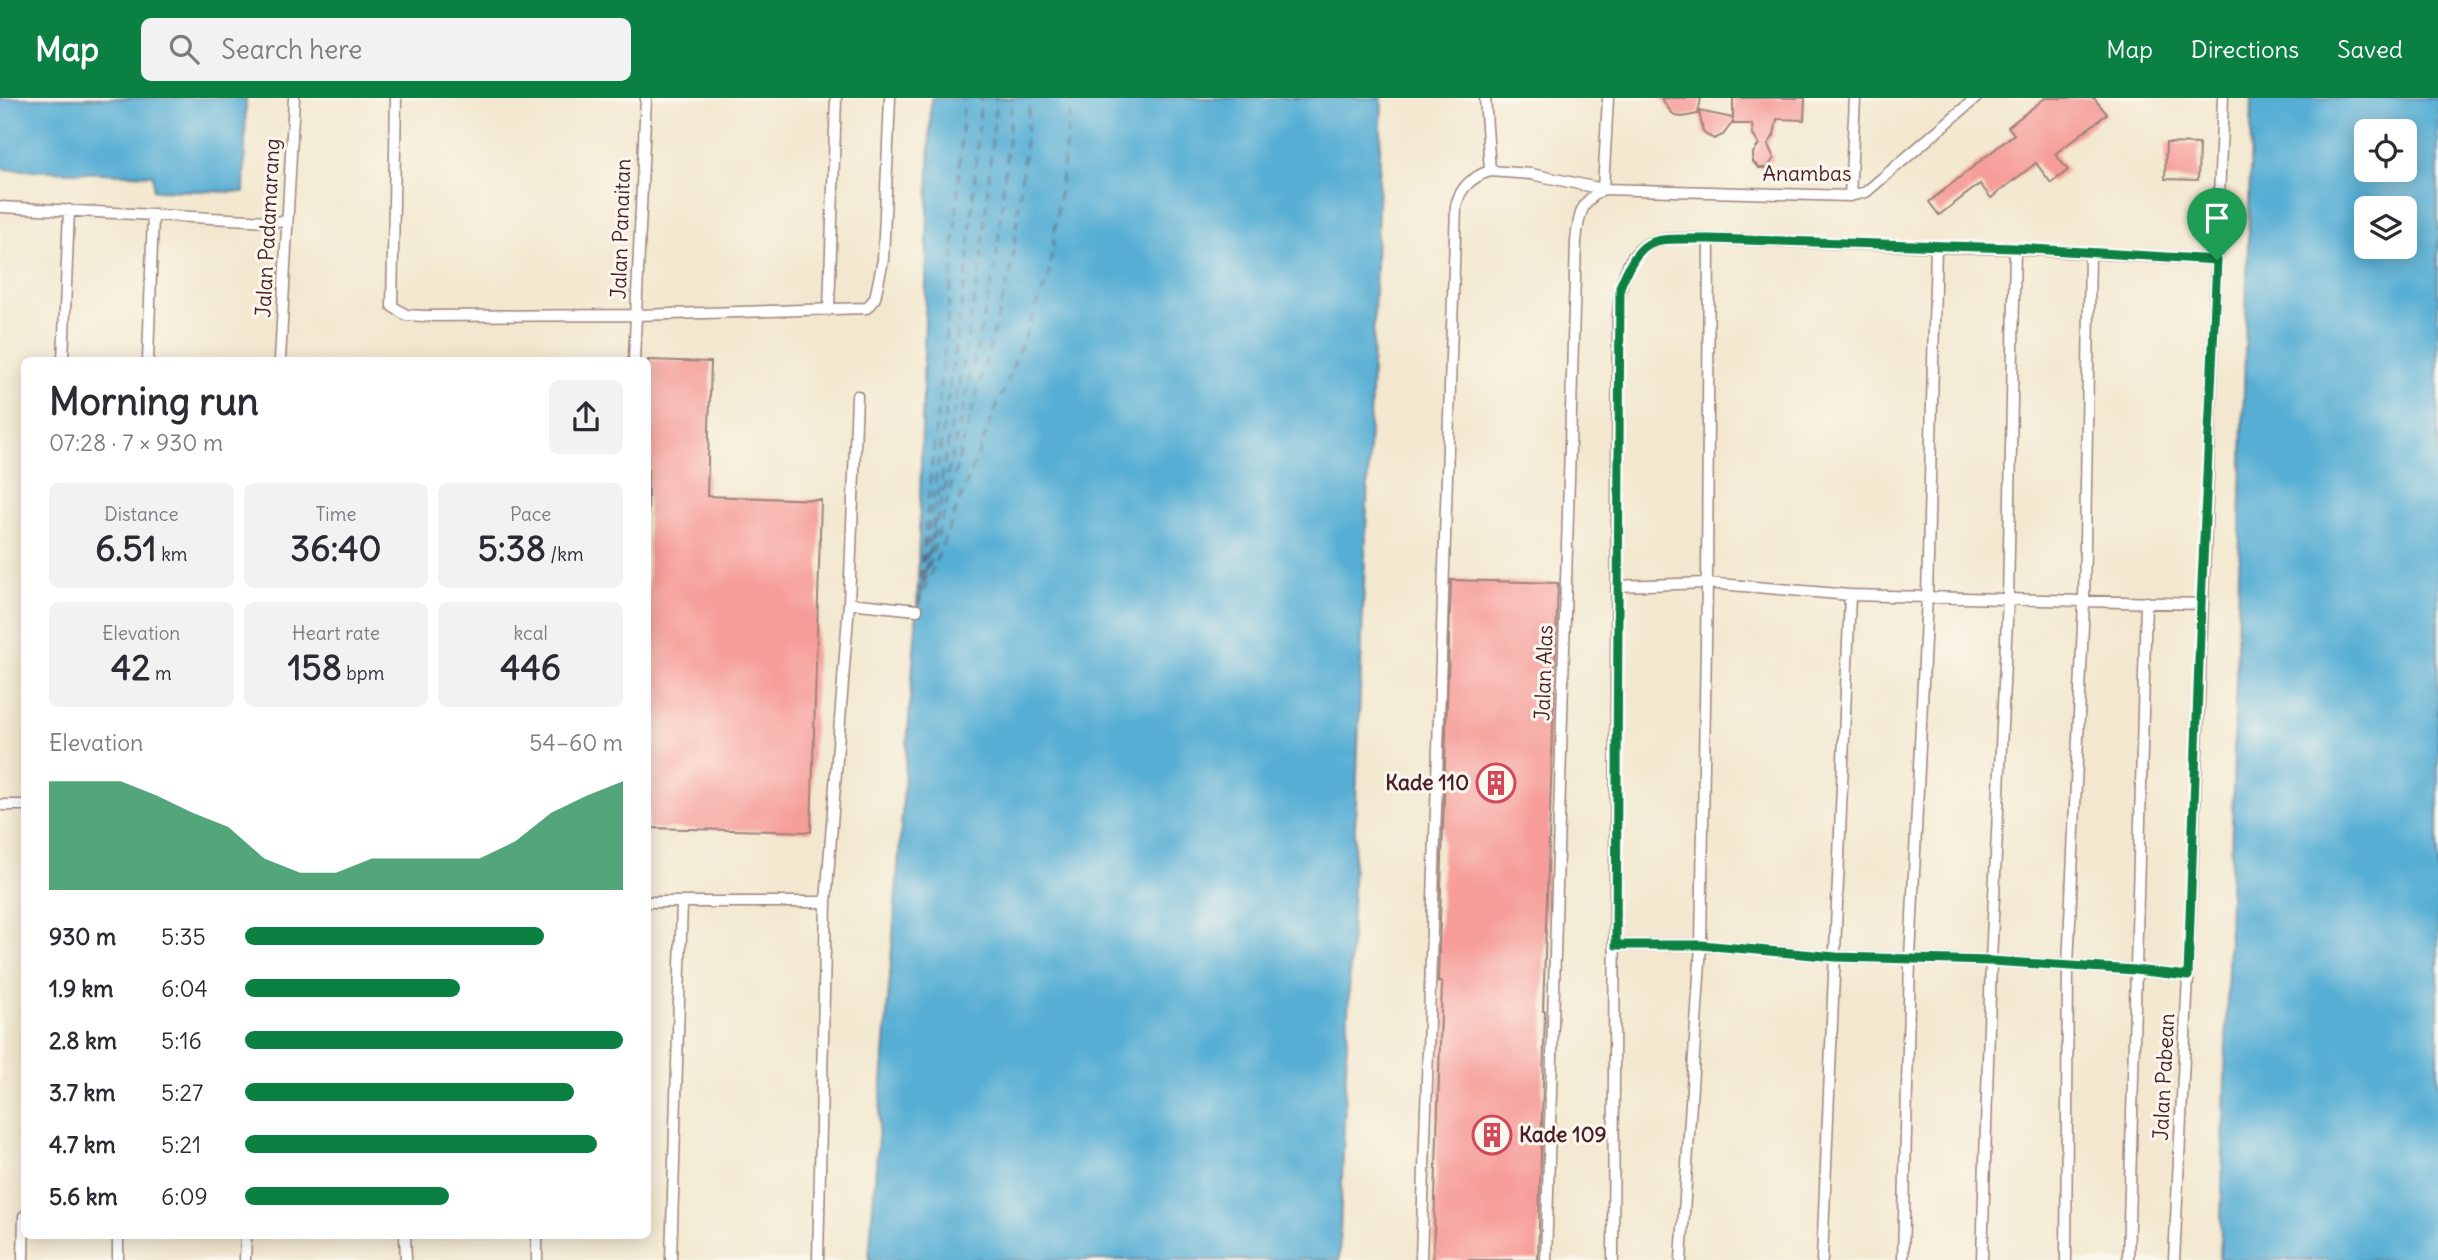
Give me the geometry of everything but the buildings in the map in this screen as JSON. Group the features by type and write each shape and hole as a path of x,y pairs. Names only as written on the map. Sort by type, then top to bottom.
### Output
{"lane":[{"name":"Jalan Padamarang","path":"280,357 294,98"},
{"path":"396,98 392,306 406,315 637,315 867,308 875,298 880,283 890,98"},
{"name":"Jalan Panaitan","path":"634,357 646,98"},
{"path":"828,310 836,98"},
{"path":"1421,1260 1456,206 1459,193 1470,181 1490,171 1485,98"},
{"path":"1603,188 1608,98"},
{"path":"1850,196 1855,98"},
{"name":"Anambas","path":"1490,171 1509,170 1603,188 1850,196 1866,192 1976,98"},
{"name":"Jalan Pabean","path":"2174,1260 2223,98"},
{"name":"Jalan Alas","path":"1546,1260 1576,241 1578,220 1587,198 1603,188"},
{"path":"0,207 287,222"},
{"path":"62,357 69,209"},
{"path":"148,357 153,214"},
{"path":"1613,1260 1620,287 1631,259 1642,246 1659,240 1709,239 2015,248 2217,260"},
{"path":"1681,1260 1701,945 1709,239"},
{"path":"1903,1260 1910,959 1927,596 1936,247"},
{"path":"1982,1260 1991,961 2008,598 2015,248"},
{"path":"2066,1260 2068,966 2084,602 2090,253"},
{"path":"818,1260 826,902 849,603 857,396"},
{"path":"1617,586 1707,583 1850,595 2201,604"},
{"path":"1822,1260 1850,595"},
{"path":"2128,1260 2146,602"},
{"path":"849,603 917,610"},
{"path":"0,806 21,805"},
{"path":"651,902 826,902"},
{"path":"671,1260 682,902"},
{"path":"1616,945 1701,945 1836,957 1991,961 2188,976"},
{"path":"23,1239 23,1260"},
{"path":"118,1239 118,1260"},
{"path":"245,1260 246,1239"},
{"path":"405,1239 405,1260"},
{"path":"537,1239 537,1260"}],"water":[{"path":"0,98 246,98 244,192 153,190 153,175 0,169"},
{"path":"931,98 1382,98 1339,1260 869,1260 917,610"},
{"path":"2252,98 2438,98 2438,1260 2220,1260"}],"ferry route":[{"path":"918,595 953,266 964,98"},
{"path":"921,578 968,263 981,98"},
{"path":"918,606 981,264 996,98"},
{"path":"922,585 996,265 1012,98"},
{"path":"920,599 1012,266 1030,98"},
{"path":"918,606 1049,275 1072,98"}],"place":[{"name":"Kade 110","path":"1496,783"},
{"name":"Kade 109","path":"1492,1135"}],"route":[{"path":"1709,239 2015,248 2217,260 2188,976 1991,961 1836,957 1701,945 1616,945 1618,316 1620,287 1631,259 1642,246 1659,240 1709,239"}]}
